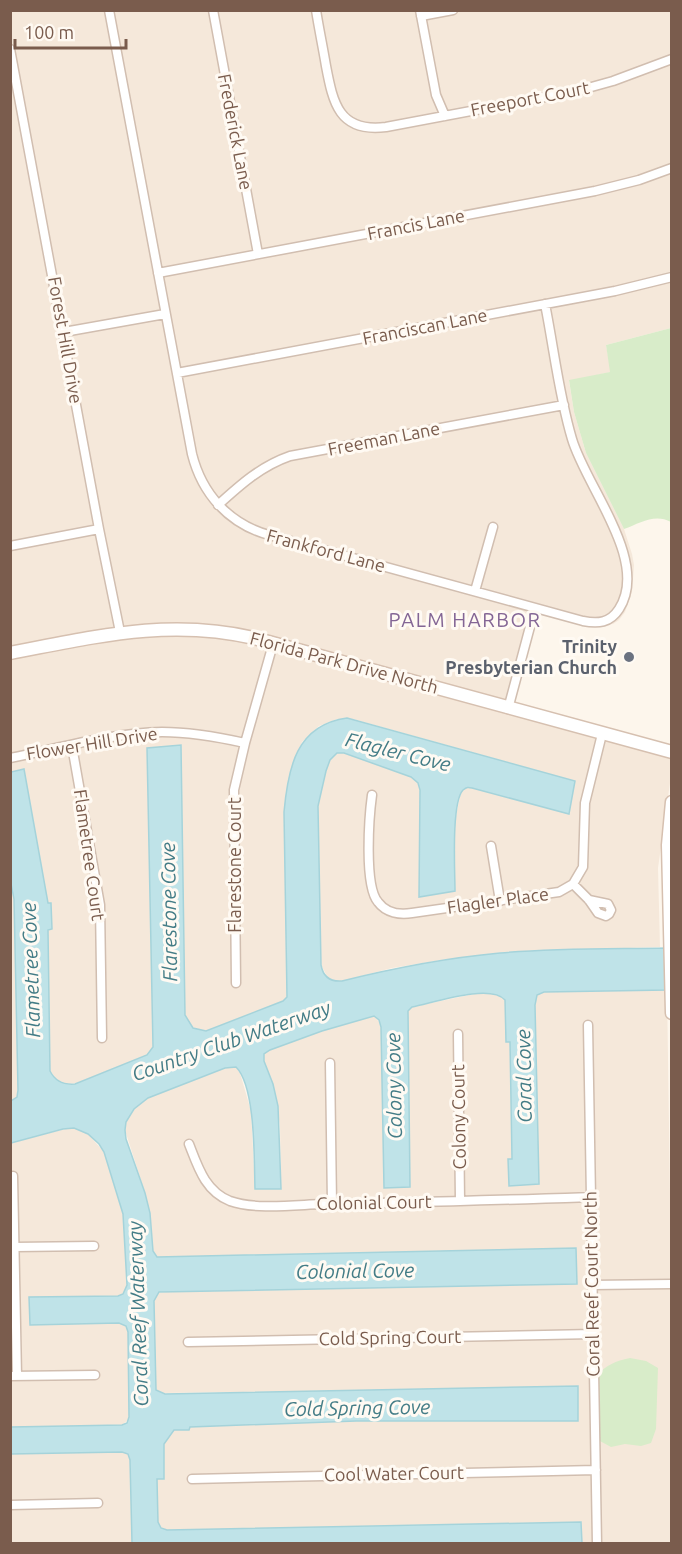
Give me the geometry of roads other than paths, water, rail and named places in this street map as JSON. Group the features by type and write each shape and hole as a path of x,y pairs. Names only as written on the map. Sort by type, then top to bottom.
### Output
{"street":[{"name":"Frankford Lane","path":"109,10 196,470 218,505 239,522 262,533 583,621 602,622 611,618 617,612 626,591 627,565 623,549 581,463 572,438 545,304"},
{"name":"Frederick Lane","path":"213,10 258,254"},
{"name":"Freeport Court","path":"316,10 332,95 338,110 357,125 369,128 386,127 590,88 672,59"},
{"path":"445,116 436,95 421,14 453,10"},
{"name":"Forest Hill Drive","path":"10,48 120,632"},
{"name":"Francis Lane","path":"158,273 595,191 672,168"},
{"name":"Franciscan Lane","path":"177,373 633,288 672,277"},
{"path":"64,332 165,314"},
{"name":"Freeman Lane","path":"218,505 253,474 290,456 564,405"},
{"path":"475,591 493,527"},
{"path":"10,546 99,529"},
{"path":"508,709 535,608"},
{"name":"Florida Park Drive North","path":"10,652 120,632 197,629 231,633 672,752"},
{"name":"Flarestone Court","path":"236,983 234,798 245,743 273,644"},
{"name":"Flower Hill Drive","path":"10,758 125,736 163,732 203,735 245,743"},
{"name":"Flagler Place","path":"372,795 369,817 370,882 372,892 381,905 395,913 406,914 559,892 573,884 580,876 584,864 585,803 602,734"},
{"name":"Flametree Court","path":"72,746 100,905 102,1038"},
{"path":"672,802 668,845 672,1013"},
{"path":"491,846 500,900"},
{"path":"573,884 589,900"},
{"name":"Coral Reef Court North","path":"588,1025 597,1544"},
{"name":"Colony Court","path":"458,1034 460,1201"},
{"path":"330,1063 332,1204"},
{"name":"Colonial Court","path":"189,1144 205,1181 228,1200 249,1205 590,1197"},
{"path":"13,1176 14,1376 95,1375"},
{"path":"15,1247 94,1246"},
{"path":"592,1285 672,1284"},
{"name":"Cold Spring Court","path":"188,1342 593,1335"},
{"name":"Cool Water Court","path":"192,1479 596,1470"},
{"path":"10,1505 98,1503"}],"water":[{"path":"347,718 575,781 569,814 471,788 463,790 459,797 455,823 455,891 419,897 420,790 418,783 411,777 344,753 337,753 330,760 326,771 318,806 321,965 328,978 342,981 420,964 500,953 562,949 666,948 667,990 544,992 537,995 535,1005 539,1184 509,1186 508,1159 512,1159 510,1042 506,1042 505,1000 498,995 487,993 461,996 412,1007 408,1011 410,1187 384,1188 381,1027 379,1020 374,1016 322,1031 264,1054 264,1061 278,1106 281,1189 255,1189 251,1107 243,1077 236,1067 225,1068 148,1098 134,1109 126,1122 125,1130 145,1193 150,1213 153,1251 157,1257 576,1248 577,1284 159,1292 154,1301 156,1390 165,1394 578,1386 578,1421 356,1421 190,1427 189,1430 174,1430 164,1444 164,1479 157,1479 158,1522 161,1528 167,1530 581,1522 582,1543 132,1543 128,1454 122,1452 11,1454 11,1427 122,1425 127,1423 129,1417 128,1332 126,1326 119,1323 30,1325 29,1297 118,1296 123,1294 127,1285 123,1214 104,1152 99,1144 88,1134 74,1128 11,1143 11,1101 17,1097 18,1090 14,899 10,879 11,772 24,769 48,903 51,903 52,929 48,930 50,1071 60,1082 75,1084 147,1055 153,1047 147,748 181,745 185,1015 193,1028 206,1031 283,1001 287,997 284,812 288,780 298,751 306,739 316,729 330,722"}],"place":[{"name":"Trinity Presbyterian Church","path":"629,657"}],"district":[{"name":"PALM HARBOR","path":"465,620"}],"water label":[{"name":"Flagler Cove","path":"398,752"},
{"name":"Flarestone Cove","path":"169,912"},
{"name":"Flametree Cove","path":"31,970"},
{"name":"Country Club Waterway","path":"231,1041"},
{"name":"Coral Cove","path":"524,1076"},
{"name":"Colony Cove","path":"394,1086"},
{"name":"Colonial Cove","path":"355,1271"},
{"name":"Coral Reef Waterway","path":"138,1314"},
{"name":"Cold Spring Cove","path":"357,1408"}]}
